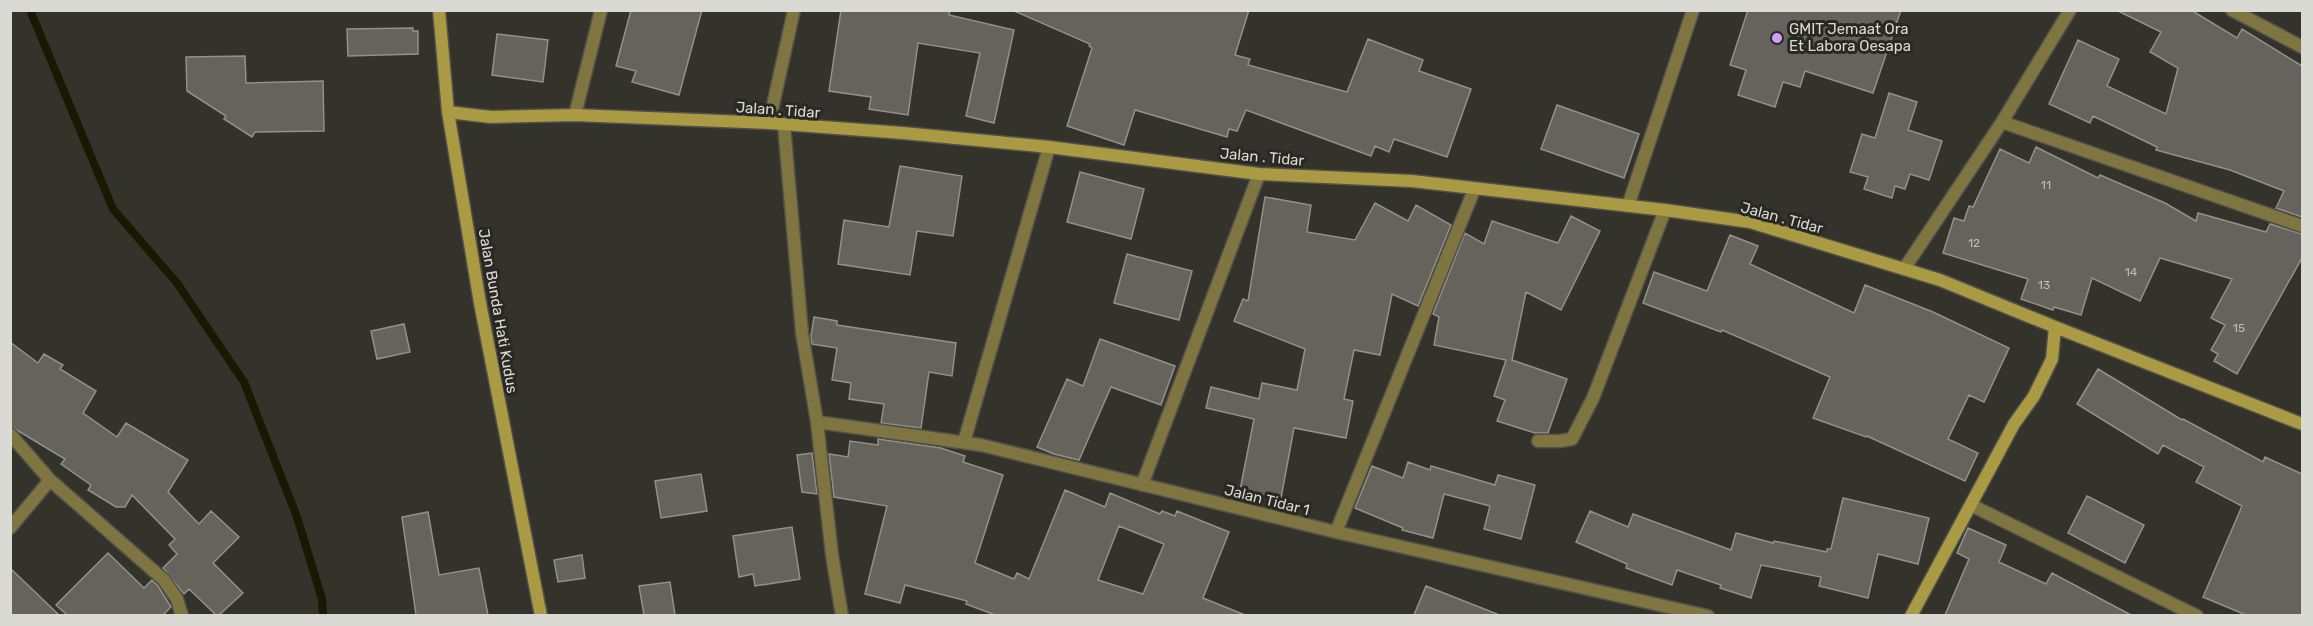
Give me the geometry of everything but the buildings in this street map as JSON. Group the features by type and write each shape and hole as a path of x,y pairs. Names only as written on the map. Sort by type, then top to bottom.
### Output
{"street":[{"name":"Jalan Bunda Hati Kudus","path":"439,10 448,111 480,303 541,615"},
{"path":"575,115 601,10"},
{"path":"769,123 794,10"},
{"path":"1628,206 1693,10"},
{"path":"1904,269 2002,122 2070,10"},
{"path":"2232,10 2256,16 2302,47"},
{"name":"Jalan . Tidar","path":"448,111 491,117 575,115 784,124 1049,147 1259,174 1412,181 1750,222 1940,280 2302,424"},
{"path":"2002,122 2302,226"},
{"path":"784,124 802,333 817,422 832,555 842,615"},
{"path":"964,442 1049,147"},
{"path":"1142,485 1259,174"},
{"path":"1336,532 1474,190"},
{"path":"1538,441 1572,439 1593,398 1665,210"},
{"path":"1911,615 2014,424 2034,396 2052,359 2055,327"},
{"name":"Jalan Tidar 1","path":"817,422 964,442 1336,532 1708,615"},
{"path":"10,434 50,480 164,580 177,599 182,615"},
{"path":"10,528 50,480"},
{"path":"1971,505 2198,615"}],"waterway":[{"path":"30,10 113,209 177,283 244,382 297,517 322,599 323,616"}],"place":[{"name":"GMIT Jemaat Ora Et Labora Oesapa","path":"1777,38"}]}
